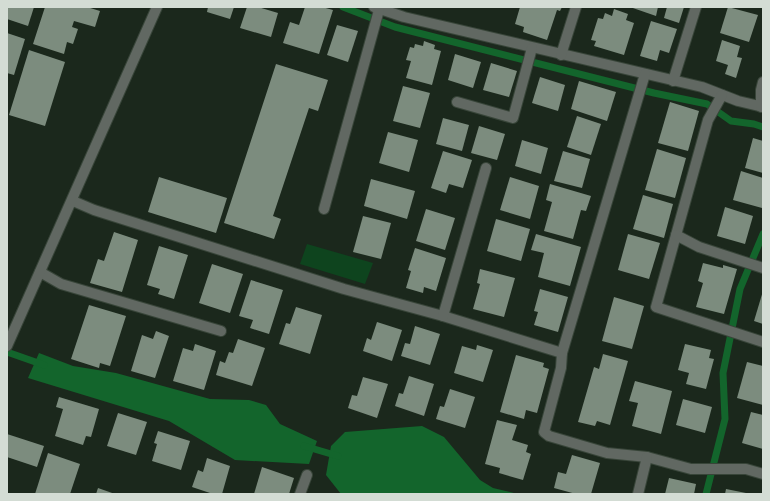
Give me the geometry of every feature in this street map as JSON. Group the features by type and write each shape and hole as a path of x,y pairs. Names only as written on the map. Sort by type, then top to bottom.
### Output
{"street":[{"path":"9,336 72,201 157,7"},
{"path":"561,55 576,7"},
{"path":"673,81 696,7"},
{"path":"324,209 374,28 377,10 531,51 561,55 644,78 673,81 702,87 720,99 738,101 762,107 761,90 763,82"},
{"path":"457,102 513,118 531,51"},
{"path":"644,78 562,353 562,368 544,432 549,436 607,453 647,457 691,469 746,469 763,474"},
{"path":"720,99 708,120 656,307 763,342"},
{"path":"443,316 486,168"},
{"path":"72,201 94,210 344,289 443,316 562,353"},
{"path":"676,234 699,247 761,267"},
{"path":"40,272 61,284 220,331"},
{"path":"638,494 647,457"},
{"path":"300,494 306,475"}],"shaded area":[{"path":"307,244 373,263 365,284 300,264"},
{"path":"39,353 73,366 116,373 210,399 249,400 266,405 280,424 317,441 309,464 235,460 169,421 28,378"},
{"path":"422,426 444,437 480,480 493,488 518,494 341,494 326,475 331,446 345,432"}],"building":[{"path":"7,7 34,7 28,26 7,19"},
{"path":"45,7 87,7 100,11 95,27 74,21 72,27 78,29 73,44 67,42 64,54 33,44"},
{"path":"208,7 234,7 230,19 207,12"},
{"path":"247,7 258,7 278,13 271,37 240,28"},
{"path":"305,7 322,7 333,10 319,54 283,43 290,22 299,25"},
{"path":"520,7 562,7 560,11 557,10 547,40 523,32 524,27 515,24"},
{"path":"630,7 658,7 656,16"},
{"path":"667,7 684,7 679,23 664,18"},
{"path":"728,7 758,15 749,42 720,33"},
{"path":"614,9 628,14 626,20 634,23 624,55 594,46 596,41 591,40 598,18 603,19 605,13 612,16"},
{"path":"651,21 677,29 669,53 660,50 657,61 640,56"},
{"path":"337,25 358,31 348,62 327,55"},
{"path":"7,33 25,39 14,75 7,73"},
{"path":"722,40 740,46 737,57 742,58 736,78 725,74 728,65 716,61"},
{"path":"424,41 435,45 434,49 441,51 432,85 406,78 411,61 406,60 410,47 414,48 415,44 423,46"},
{"path":"29,50 65,62 45,126 9,115"},
{"path":"455,54 481,62 473,88 448,80"},
{"path":"491,63 517,71 509,97 483,90"},
{"path":"276,64 328,80 318,111 309,108 273,216 281,219 274,239 224,223"},
{"path":"540,77 565,85 558,111 532,103"},
{"path":"579,81 616,92 607,121 571,109"},
{"path":"403,86 430,93 420,128 393,121"},
{"path":"670,102 699,111 688,151 658,143"},
{"path":"577,116 601,124 591,155 567,147"},
{"path":"443,118 469,125 462,151 436,144"},
{"path":"479,126 505,134 497,160 471,153"},
{"path":"388,132 418,140 409,172 379,163"},
{"path":"753,138 763,141 763,173 745,168"},
{"path":"522,140 548,148 541,174 515,166"},
{"path":"657,149 686,158 675,198 645,190"},
{"path":"443,151 472,160 463,188 449,184 446,193 431,188"},
{"path":"563,151 590,159 582,188 554,181"},
{"path":"741,171 763,178 762,208 733,200"},
{"path":"159,177 227,198 216,233 148,212"},
{"path":"510,177 539,186 530,219 500,210"},
{"path":"371,179 415,191 407,219 364,206"},
{"path":"550,184 591,196 586,211 581,210 573,239 544,231 552,202 546,200"},
{"path":"643,195 673,204 664,238 633,229"},
{"path":"725,207 753,216 745,244 717,236"},
{"path":"426,209 455,218 445,250 416,241"},
{"path":"363,216 391,223 381,259 353,252"},
{"path":"496,219 530,229 521,261 487,251"},
{"path":"114,232 138,240 122,292 90,283 98,259 104,261"},
{"path":"536,234 581,247 570,286 538,277 544,253 531,250"},
{"path":"628,234 660,243 649,279 618,270"},
{"path":"159,246 188,255 174,299 158,294 160,289 147,285"},
{"path":"415,248 446,258 436,291 424,287 423,293 406,288 411,271 408,270"},
{"path":"703,263 723,268 723,265 737,269 724,314 696,307 703,283 698,281"},
{"path":"212,264 243,274 230,313 199,303"},
{"path":"480,269 515,278 504,317 473,309 480,284 477,283"},
{"path":"251,280 283,290 269,334 250,328 253,320 239,316"},
{"path":"540,289 568,297 558,332 534,325 538,312 534,311"},
{"path":"763,291 763,324 754,321"},
{"path":"614,297 644,306 632,349 602,341"},
{"path":"89,305 126,316 110,366 100,363 99,368 71,359"},
{"path":"296,307 322,315 310,354 279,344 286,323 290,324"},
{"path":"377,322 402,330 392,361 363,351 367,338 371,340"},
{"path":"415,326 440,334 430,365 401,356 405,343 410,344"},
{"path":"156,331 169,336 155,378 131,371 142,335 153,339"},
{"path":"238,339 265,348 252,386 216,375 220,361 225,363 229,352 233,353"},
{"path":"195,344 216,351 204,390 173,381 183,348 193,351"},
{"path":"685,344 711,350 709,358 714,359 706,389 686,384 689,373 678,370"},
{"path":"477,345 493,350 483,382 454,373 462,346 476,350"},
{"path":"603,354 628,361 610,425 597,421 595,426 578,422 594,367 599,369"},
{"path":"516,355 544,363 543,367 549,369 537,413 526,410 524,419 500,412"},
{"path":"747,362 763,366 763,405 737,398"},
{"path":"409,376 434,384 424,416 395,406 399,393 403,394"},
{"path":"363,377 388,384 377,418 348,408 352,395 357,396"},
{"path":"635,381 672,391 661,434 632,426 638,403 629,401"},
{"path":"450,389 475,397 465,428 436,419 440,406 444,407"},
{"path":"59,397 99,409 91,437 86,436 83,445 55,436 63,409 56,407"},
{"path":"683,399 712,407 705,433 676,425"},
{"path":"751,412 763,415 763,449 742,443"},
{"path":"118,413 147,422 136,455 107,446"},
{"path":"497,420 517,425 512,440 528,445 526,452 531,454 523,480 499,473 500,468 485,464"},
{"path":"158,431 190,441 181,470 152,461 157,444 154,443"},
{"path":"7,434 44,446 37,467 7,457"},
{"path":"48,453 80,464 70,494 35,494"},
{"path":"572,455 600,463 591,494 576,494 554,488 558,472 566,474"},
{"path":"207,458 230,466 222,494 213,494 192,487 198,470 203,472"},
{"path":"262,467 294,478 289,494 254,494"},
{"path":"669,478 696,484 694,494 665,494"},
{"path":"98,488 115,494 96,494"},
{"path":"726,489 746,493 746,494 725,494"}],"waterway":[{"path":"343,7 395,27 654,93 707,104 731,121 754,124 763,127"},
{"path":"706,494 725,419 723,373 740,289 763,234"},
{"path":"7,352 44,365"},
{"path":"304,446 338,456"}]}
